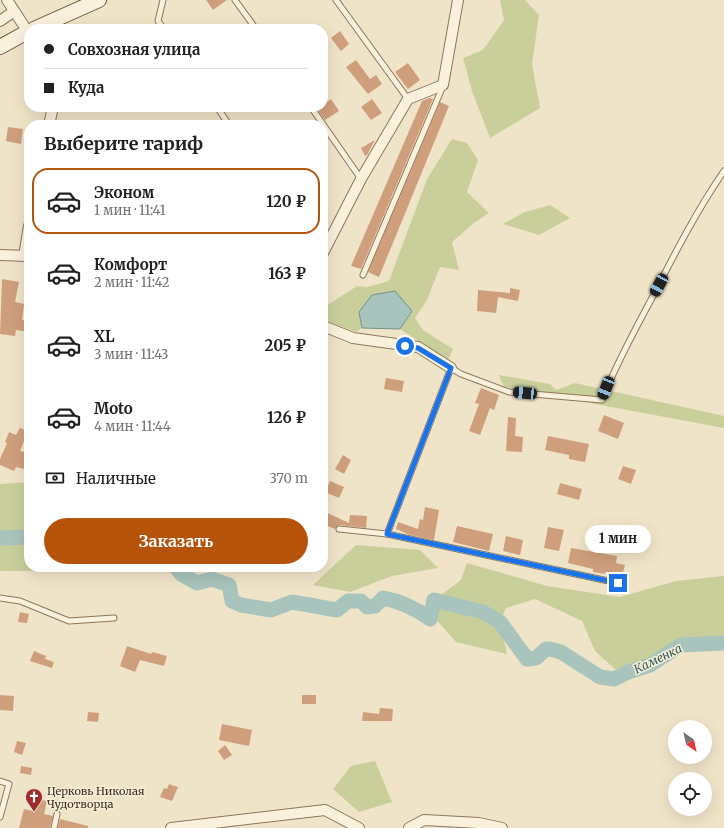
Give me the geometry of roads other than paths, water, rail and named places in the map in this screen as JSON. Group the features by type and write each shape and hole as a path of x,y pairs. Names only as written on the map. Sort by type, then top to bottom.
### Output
{"main road":[{"path":"47,24 98,0"},
{"path":"0,47 24,35"}],"street":[{"path":"7,0 13,12 29,24"},
{"path":"328,243 361,179 408,99 443,85 458,0"},
{"path":"0,21 13,12"},
{"path":"0,255 24,256"},
{"path":"328,328 353,338 418,348 451,368"},
{"path":"171,828 325,810 359,828"},
{"path":"409,828 424,820 479,823 502,828"}],"lane":[{"path":"160,24 158,21 163,0"},
{"path":"235,0 252,24"},
{"path":"336,0 408,99"},
{"path":"363,275 443,85"},
{"path":"328,131 361,179"},
{"path":"387,534 451,368 461,374 509,392 602,400 611,376 662,278 705,198 724,171"},
{"path":"340,529 387,534 618,583"},
{"path":"0,598 20,601 69,621 114,618"},
{"path":"0,781 9,784 0,817"},
{"path":"54,828 57,814"}],"water":[{"path":"395,291 412,311 400,329 362,328 359,312 372,295"}],"waterway":[{"name":"Каменка","path":"0,538 24,537"},
{"name":"Каменка","path":"180,572 197,583 212,579 229,585 232,601 241,605 271,610 292,602 337,610 348,601 361,601 367,607 375,606 383,598 407,606 430,619 434,600 483,612 500,622 527,659 536,658 546,649 550,649 561,652 600,677 614,679 628,672 650,665 681,645 724,643"}],"place":[{"name":"Церковь Николая Чудотворца","path":"34,812"}]}
